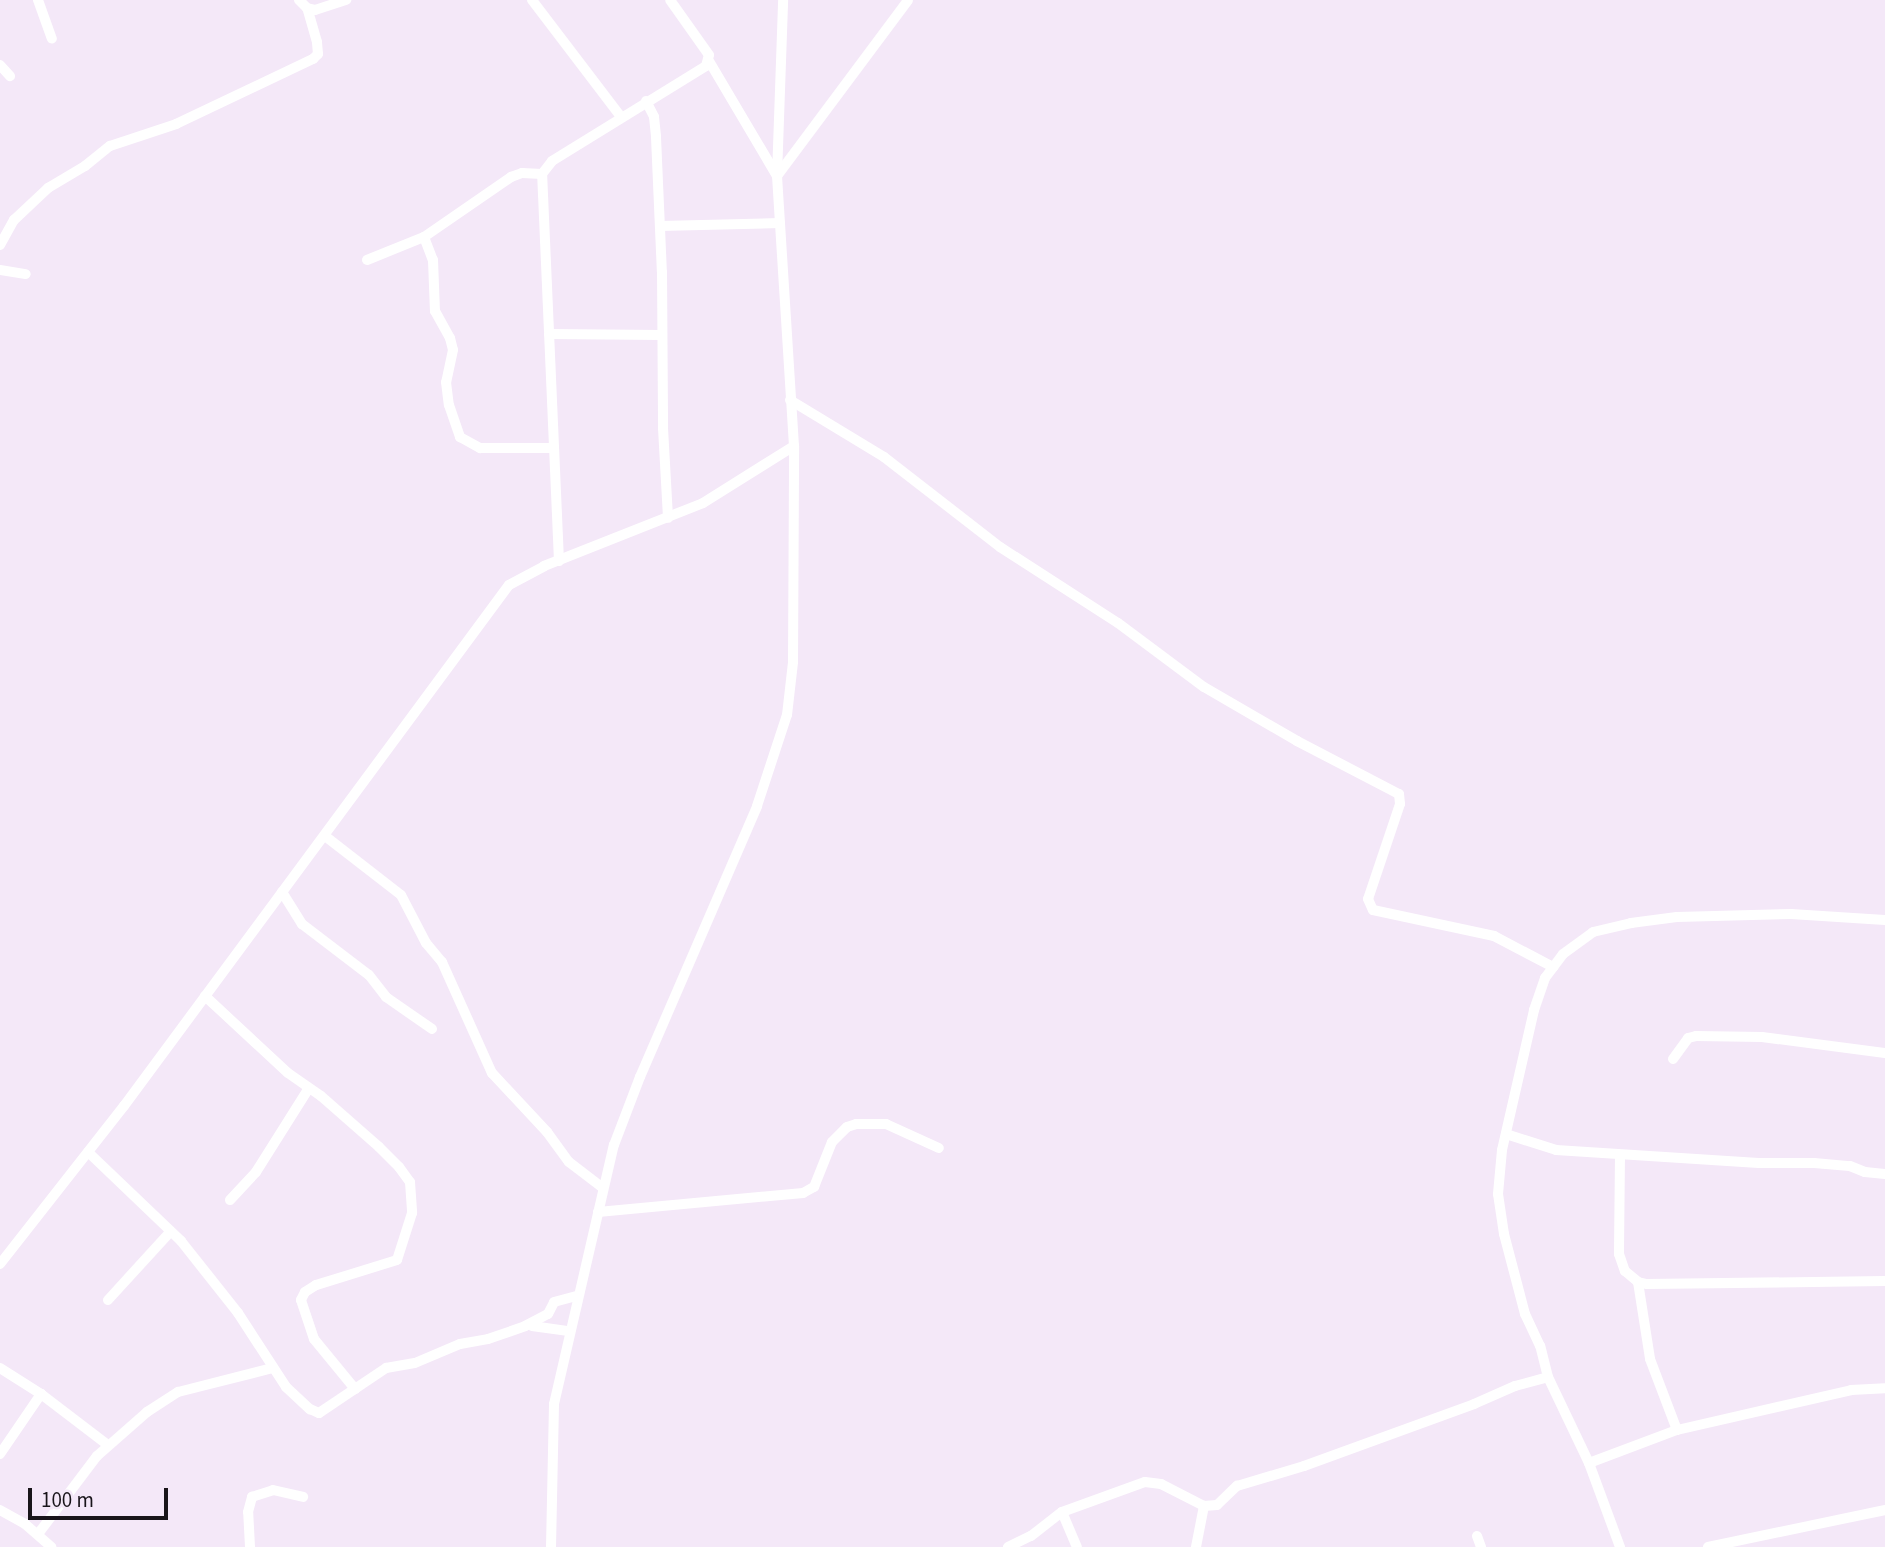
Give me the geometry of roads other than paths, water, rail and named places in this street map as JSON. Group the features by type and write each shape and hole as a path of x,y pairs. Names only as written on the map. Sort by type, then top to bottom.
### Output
{"street":[{"path":"38,0 52,39"},
{"path":"303,4 315,10 346,0"},
{"path":"532,0 621,117"},
{"path":"670,0 704,48 777,176"},
{"path":"551,1547 554,1404 614,1145 640,1077 757,806 787,715 793,662 794,446 777,176 783,0"},
{"path":"777,176 908,0"},
{"path":"0,245 14,220 40,195 110,146 176,124 313,59 318,54 317,42 303,4"},
{"path":"559,561 542,174 545,166 709,61"},
{"path":"0,65 10,76"},
{"path":"646,101 654,117 656,137 668,518"},
{"path":"367,260 424,237 512,177 522,173 542,174"},
{"path":"660,226 779,223"},
{"path":"424,237 433,260 435,311 450,338 453,350 446,382 449,405 460,437 480,448 554,448"},
{"path":"0,270 26,274"},
{"path":"549,334 662,335"},
{"path":"790,400 884,457 1000,547 1118,624 1204,687 1297,741 1399,794 1400,804 1368,899 1373,910 1494,936 1553,968"},
{"path":"0,1264 88,1152 325,836 509,585 523,575 668,518 729,488 794,446"},
{"path":"325,836 401,895 413,922 442,962 492,1073 547,1132 552,1143 569,1162 603,1188"},
{"path":"282,892 302,924 369,975 386,997 432,1029"},
{"path":"1620,1547 1589,1463 1548,1377 1540,1346 1525,1314 1504,1234 1499,1194 1506,1134 1534,1010 1545,978 1563,954 1593,932 1631,923 1677,917 1791,914 1885,920"},
{"path":"205,996 288,1073 309,1088 399,1167 410,1182 414,1201 397,1260 316,1285 305,1292 301,1300 314,1339 355,1389"},
{"path":"1673,1059 1688,1038 1696,1036 1762,1037 1885,1053"},
{"path":"230,1200 250,1180 309,1088"},
{"path":"598,1212 803,1193 814,1187 829,1147 839,1133 856,1124 886,1124 939,1148"},
{"path":"1506,1134 1556,1150 1685,1156 1759,1164 1834,1164 1885,1174"},
{"path":"88,1152 171,1231 238,1313 273,1368 298,1400 319,1413 386,1368 415,1363 460,1345 525,1326 548,1314 554,1302 577,1296"},
{"path":"1620,1155 1619,1254 1625,1271 1638,1282 1885,1281"},
{"path":"108,1300 171,1231"},
{"path":"1638,1282 1650,1359 1677,1430"},
{"path":"525,1326 548,1325 569,1331"},
{"path":"0,1368 41,1394 108,1445"},
{"path":"38,1534 62,1499 108,1445 147,1412 178,1392 273,1368"},
{"path":"1008,1547 1031,1536 1062,1512 1150,1481 1204,1506 1220,1504 1237,1486 1304,1466 1474,1404 1515,1386 1548,1377"},
{"path":"1589,1463 1677,1430 1851,1390 1885,1388"},
{"path":"0,1454 41,1394"},
{"path":"250,1547 248,1512 253,1497 273,1490 303,1497"},
{"path":"1196,1547 1204,1506"},
{"path":"0,1510 38,1534 51,1547"},
{"path":"1709,1547 1885,1510"},
{"path":"1062,1512 1077,1547"},
{"path":"1477,1536 1481,1547"}]}
